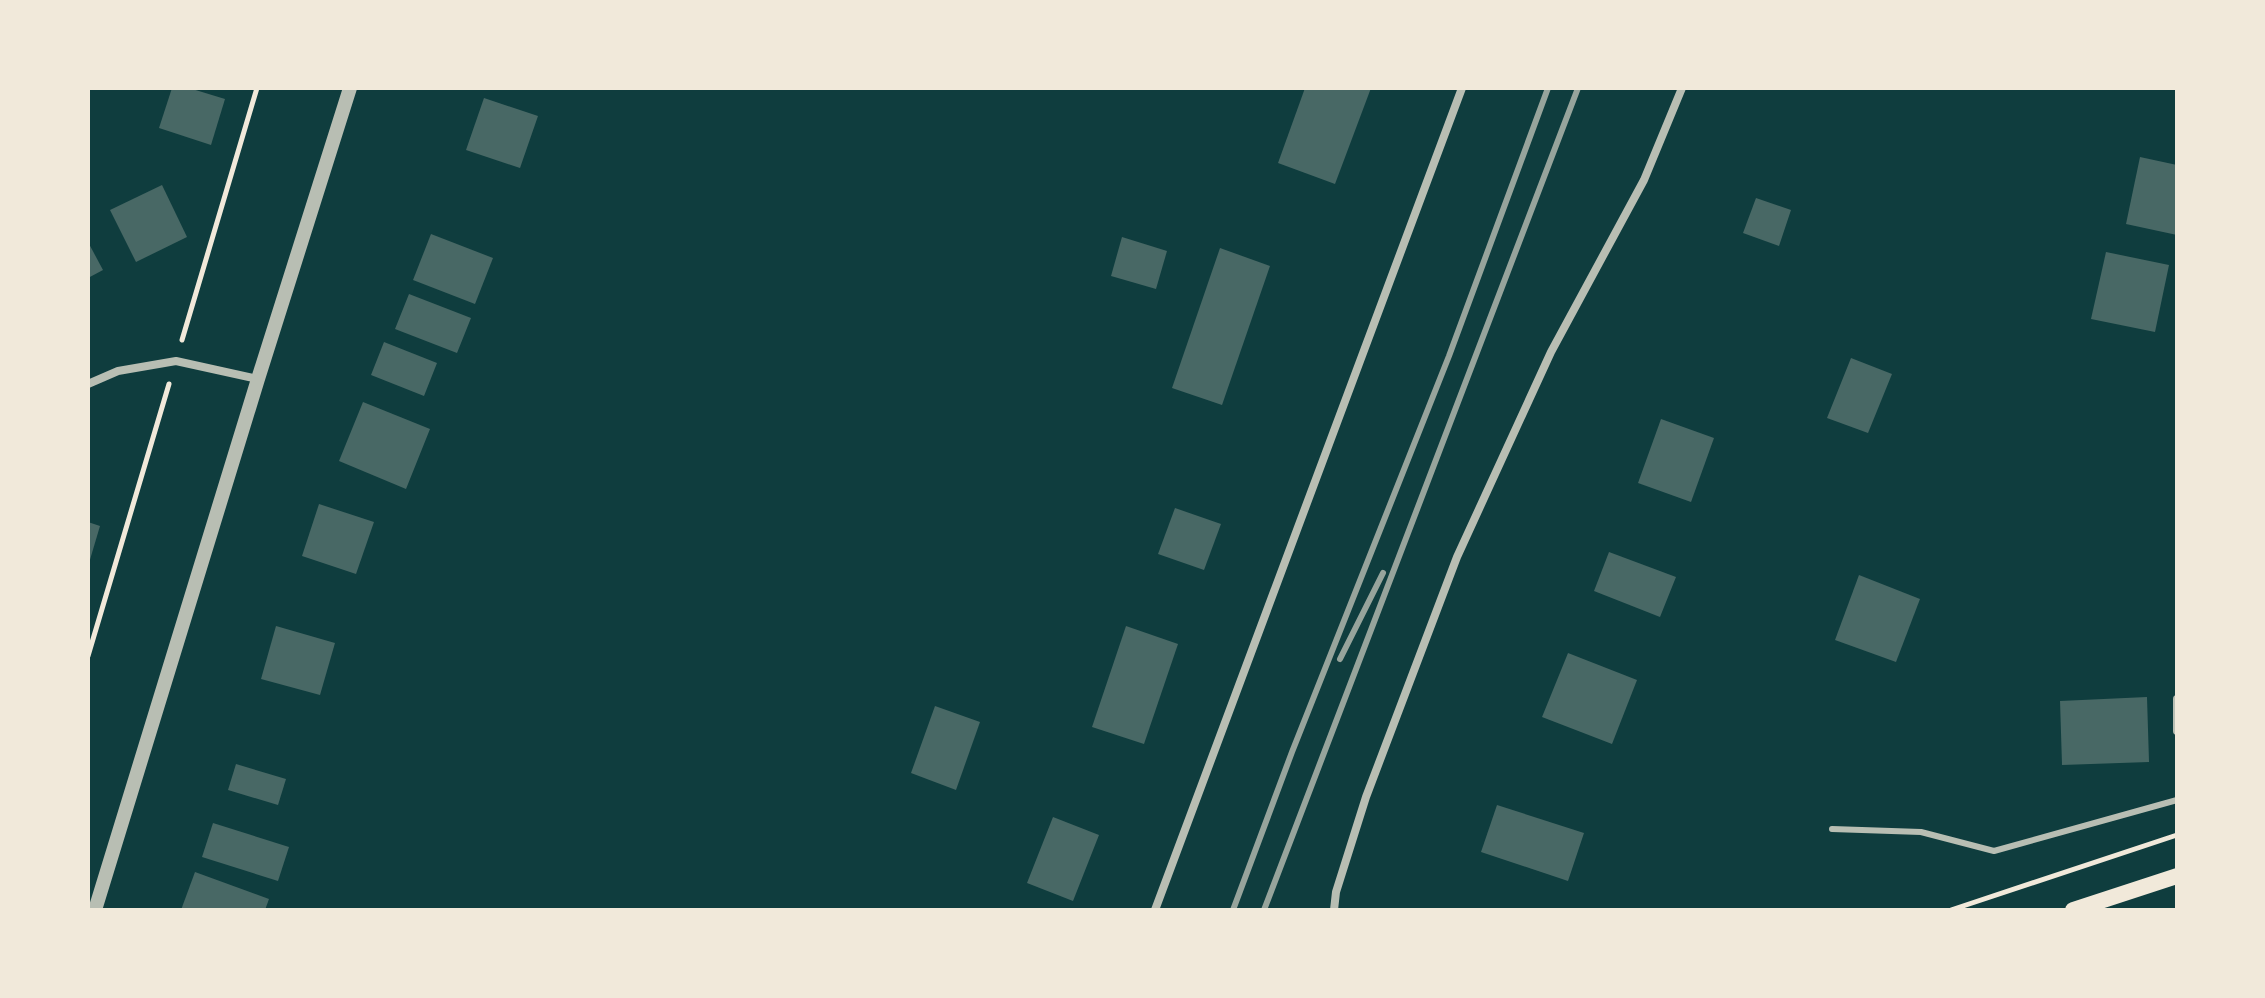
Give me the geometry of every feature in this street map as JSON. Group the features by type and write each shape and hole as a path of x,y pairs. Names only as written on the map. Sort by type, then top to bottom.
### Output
{"main road":[{"path":"2073,910 2177,876"}],"street":[{"path":"93,906 350,88"},
{"path":"1155,910 1462,88"},
{"path":"1334,910 1336,892 1366,797 1457,557 1551,352 1644,180 1682,88"},
{"path":"88,384 118,371 176,361 258,379"},
{"path":"2177,699 2177,731"}],"lane":[{"path":"1832,829 1921,832 1994,851 2177,800"}],"path":[{"path":"88,656 257,88"},
{"path":"1951,910 2177,835"}],"building":[{"path":"172,88 189,88 225,99 211,145 159,128"},
{"path":"1305,88 1371,88 1335,184 1278,163"},
{"path":"484,98 538,116 520,168 466,150"},
{"path":"2140,157 2177,165 2177,235 2126,224"},
{"path":"162,185 187,237 136,262 110,210"},
{"path":"1756,198 1791,210 1779,246 1743,233"},
{"path":"431,234 493,258 475,304 413,280"},
{"path":"1122,237 1167,251 1156,289 1111,276"},
{"path":"88,242 103,270 88,278"},
{"path":"1220,248 1270,266 1222,405 1172,388"},
{"path":"2106,252 2169,265 2155,332 2091,319"},
{"path":"409,294 471,318 457,353 395,329"},
{"path":"384,342 437,363 424,396 371,375"},
{"path":"1851,358 1892,374 1868,433 1827,418"},
{"path":"363,402 430,429 406,489 339,461"},
{"path":"1661,419 1714,438 1691,502 1638,483"},
{"path":"319,504 374,522 356,574 302,556"},
{"path":"1175,508 1221,524 1204,570 1158,554"},
{"path":"88,522 100,526 89,563 88,563"},
{"path":"1609,552 1676,577 1660,617 1594,591"},
{"path":"1859,575 1920,599 1896,662 1835,640"},
{"path":"276,626 335,643 320,695 261,679"},
{"path":"1126,626 1178,644 1144,744 1092,727"},
{"path":"1568,653 1637,680 1612,744 1542,717"},
{"path":"2147,697 2149,762 2062,765 2060,701"},
{"path":"935,706 980,722 956,790 911,773"},
{"path":"236,764 286,779 278,805 228,790"},
{"path":"1497,805 1584,833 1568,881 1481,852"},
{"path":"1053,817 1099,835 1073,901 1027,883"},
{"path":"213,823 289,847 278,881 202,857"},
{"path":"195,872 269,899 265,910 181,910"}],"railway":[{"path":"1233,910 1292,752 1449,356 1548,88"},
{"path":"1264,910 1578,88"},
{"path":"1340,659 1383,573"}]}
